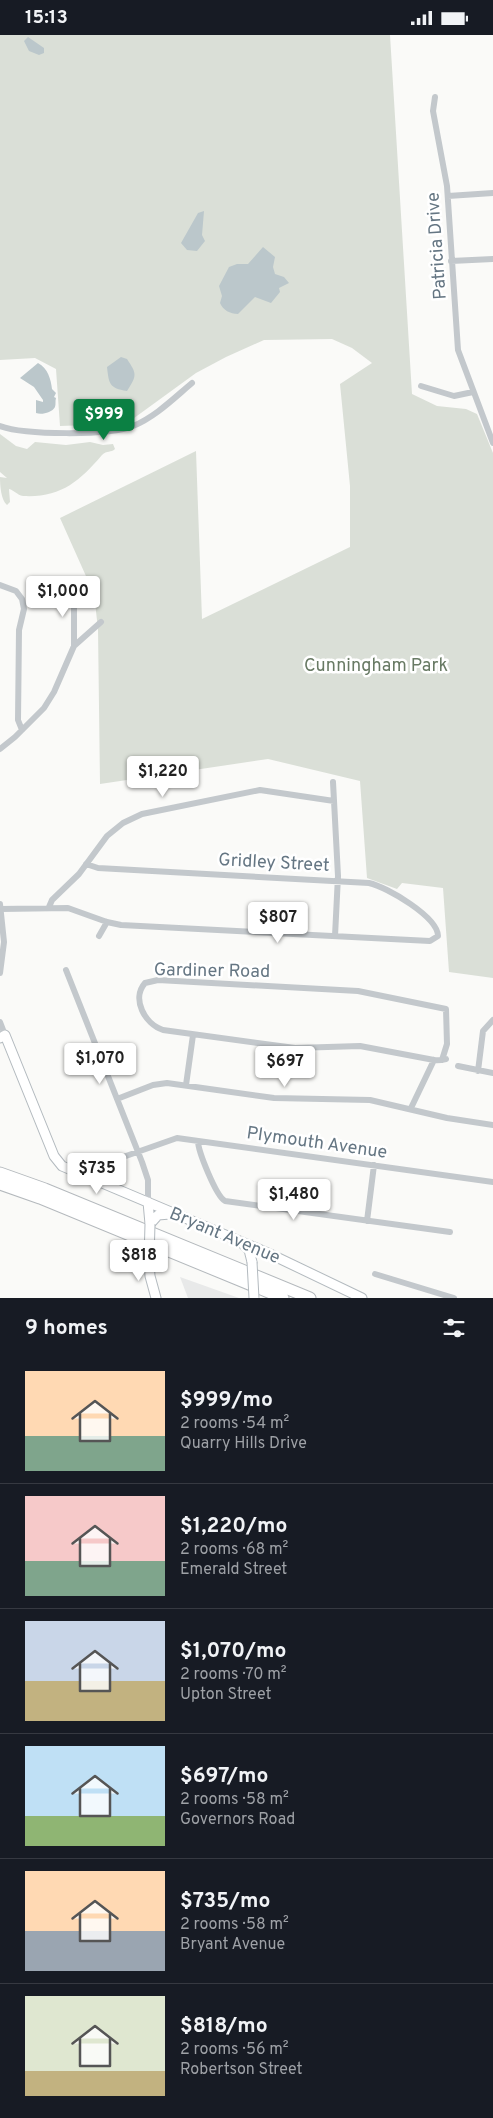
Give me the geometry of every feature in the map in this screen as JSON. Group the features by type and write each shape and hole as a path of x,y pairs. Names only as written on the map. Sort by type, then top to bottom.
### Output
{"highway":[{"path":"0,1173 45,1189 310,1298"},
{"path":"0,1178 52,1197 297,1298"},
{"path":"0,1184 40,1198 283,1298"},
{"path":"0,1188 39,1202 272,1298"}],"main road":[{"name":"Bryant Avenue","path":"2,1037 59,1163 83,1177 242,1242 362,1298"},
{"path":"148,1202 150,1276 156,1298"},
{"path":"150,1224 154,1218 161,1214 176,1215"},
{"path":"242,1242 249,1249 252,1262 254,1298"}],"street":[{"name":"Patricia Drive","path":"435,97 433,111 448,196 458,350 493,443"},
{"path":"448,196 493,193"},
{"path":"451,261 493,259"},
{"path":"0,426 28,433 122,429 146,419 192,383"},
{"path":"422,386 454,396 473,392"},
{"path":"0,585 16,591 23,605 19,630 18,720 22,730"},
{"path":"0,749 22,730 49,700 68,661 74,646 74,590"},
{"path":"74,646 101,622"},
{"path":"68,661 68,674"},
{"path":"1,909 49,907 72,909 107,922 334,936 338,880 333,782"},
{"path":"49,907 52,900 86,864 111,832 128,820 147,812 260,790 274,790 334,801"},
{"name":"Gridley Street","path":"86,864 98,868 369,883 394,892 433,925 438,936 430,941 334,936"},
{"path":"0,904 4,945 0,973"},
{"path":"99,936 107,922"},
{"path":"66,970 138,1151 148,1180 148,1202"},
{"name":"Gardiner Road","path":"158,980 352,991 446,1009 447,1044 444,1060 434,1061 360,1046 291,1048 193,1035 163,1030 151,1024 139,999 143,985 158,980"},
{"path":"0,1021 2,1037"},
{"path":"478,1071 483,1031 493,1021"},
{"path":"186,1085 193,1035"},
{"path":"411,1108 434,1061"},
{"path":"458,1066 493,1073"},
{"path":"117,1099 156,1084 186,1085 274,1098 370,1100 411,1108 447,1118 493,1125"},
{"name":"Plymouth Avenue","path":"83,1177 89,1169 174,1138 493,1182"},
{"path":"198,1141 199,1149 219,1195 225,1201 450,1232"},
{"path":"367,1221 374,1165"},
{"path":"375,1274 454,1298"}],"shaded area":[{"path":"28,37 44,48 44,53 39,55 29,51 24,41"},
{"path":"204,211 202,235 205,241 197,251 187,250 181,243 198,213"},
{"path":"263,247 275,257 273,267 275,274 284,277 289,283 279,288 280,292 271,303 255,297 238,314 227,311 220,303 222,296 219,286 229,267 237,264 248,264"},
{"path":"121,357 127,359 134,371 133,381 127,391 113,387 108,377 107,367"},
{"path":"38,363 47,371 52,389 56,393 54,397 56,398 55,407 43,414 36,413 36,400 43,402 43,400 34,387 20,378"},
{"path":"180,1277 239,1298 188,1298"}],"green space":[{"name":"Cunningham Park","path":"0,35 390,35 412,394 437,406 466,409 477,414 493,453 493,978 449,972 443,888 402,883 397,889 367,878 360,781 268,759 100,784 98,629 94,594 60,518 196,451 202,619 350,547 350,486 340,384 372,363 352,348 332,339 264,340 196,373 130,421 118,424 60,426 56,369 35,358 0,360"},
{"path":"0,434 16,446 27,449 35,442 66,445 90,442 103,445 113,444 115,449 104,453 77,480 58,491 36,496 23,496 9,489 10,502 7,505 3,500 1,488 0,477 7,478 0,472"}]}
